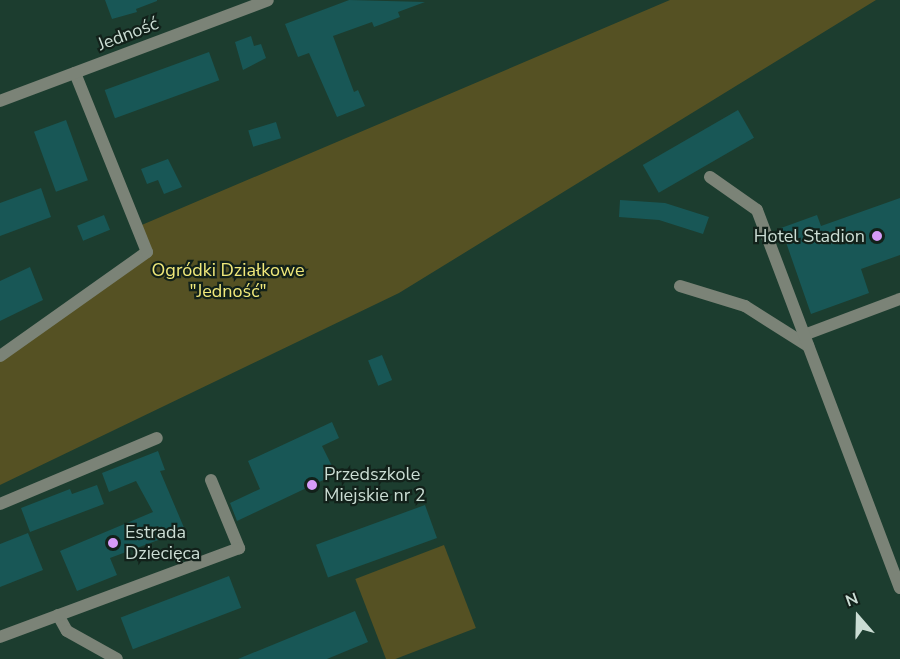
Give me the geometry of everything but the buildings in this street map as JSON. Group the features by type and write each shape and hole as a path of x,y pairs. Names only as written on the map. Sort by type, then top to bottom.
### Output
{"street":[{"name":"Jedność","path":"0,101 268,0"},
{"path":"0,356 147,252 75,73"},
{"path":"710,177 757,210 900,588"},
{"path":"680,286 745,306 806,340"},
{"path":"806,340 900,299"},
{"path":"0,504 157,438"},
{"path":"0,637 239,548 210,480"},
{"path":"58,615 66,631 117,659"}],"green space":[{"name":"Ogródki Działkowe \"Jedność\"","path":"670,0 876,0 399,293 0,485 0,356 146,252 137,227"},
{"path":"444,545 476,628 395,659 386,659 355,579"}],"place":[{"name":"Hotel Stadion","path":"877,236"},
{"name":"Przedszkole Miejskie nr 2","path":"312,485"},
{"name":"Estrada Dziecięca","path":"113,543"}]}
